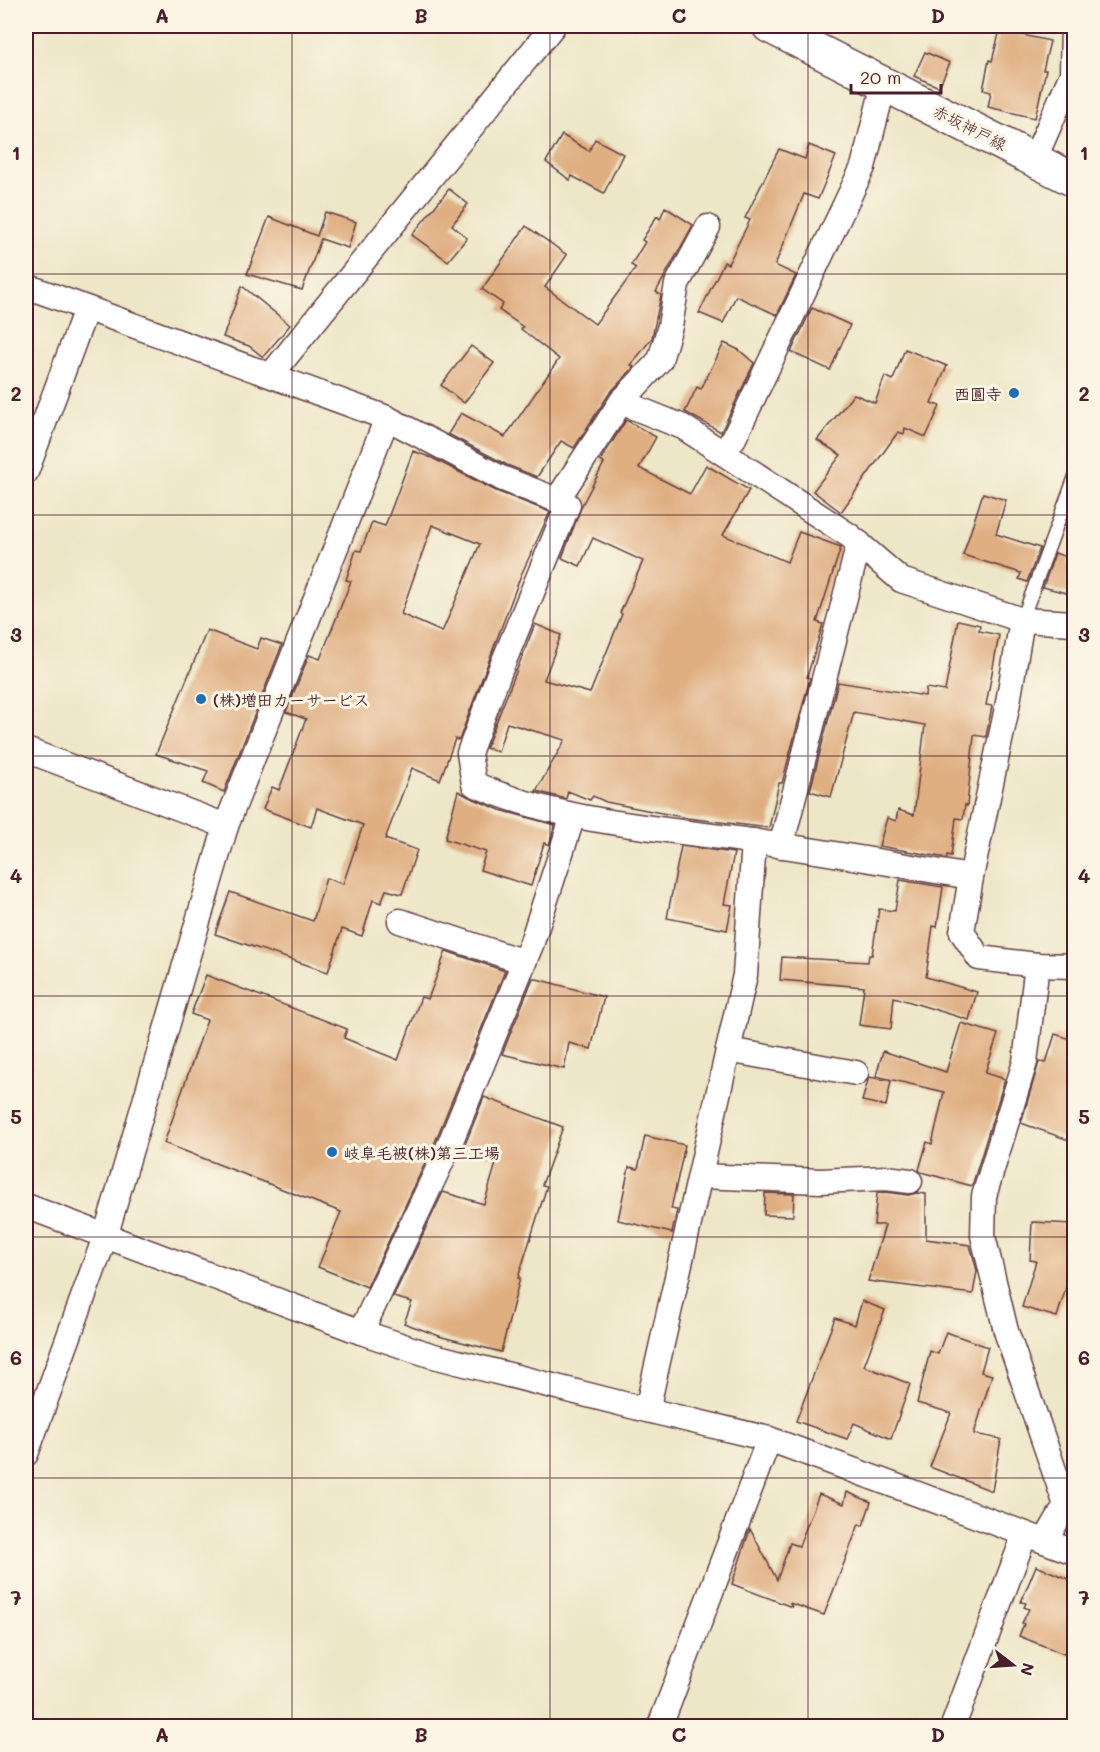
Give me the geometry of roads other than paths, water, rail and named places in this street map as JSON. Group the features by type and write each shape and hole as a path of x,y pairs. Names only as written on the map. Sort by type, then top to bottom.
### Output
{"main road":[{"name":"赤坂神戸線","path":"769,26 1074,180"}],"street":[{"path":"271,375 553,26"},
{"path":"1034,160 1072,74 1073,26"},
{"path":"723,453 734,438 863,167 884,84"},
{"path":"557,500 621,402 660,360 670,326 677,284 708,227"},
{"path":"26,286 387,418 501,478 568,505 503,662 469,753 474,784 504,798 573,816 754,841 971,877"},
{"path":"26,472 86,309"},
{"path":"621,402 683,427 859,543 901,580 1022,620 1074,623"},
{"path":"26,1454 105,1237 226,826 387,418"},
{"path":"781,846 859,543"},
{"path":"1022,620 1007,708 971,877 962,932 980,958 1037,965 1074,966"},
{"path":"26,750 226,826"},
{"path":"361,1332 448,1148 524,962 573,816"},
{"path":"646,1410 745,975 754,841"},
{"path":"400,921 524,962"},
{"path":"953,1726 1035,1538 1070,1498 1006,1331 983,1236 984,1196 1025,1062 1037,965"},
{"path":"728,1050 856,1073"},
{"path":"700,1176 820,1181 886,1178 910,1181"},
{"path":"26,1206 361,1332 430,1355 646,1410 769,1438 1074,1552"},
{"path":"660,1726 769,1438"}],"lane":[{"path":"1022,620 1074,479"}],"place":[{"name":"西圓寺","path":"1014,393"},
{"name":"(株)増田カーサービス","path":"201,699"},
{"name":"岐阜毛被(株)第三工場","path":"332,1152"}]}
